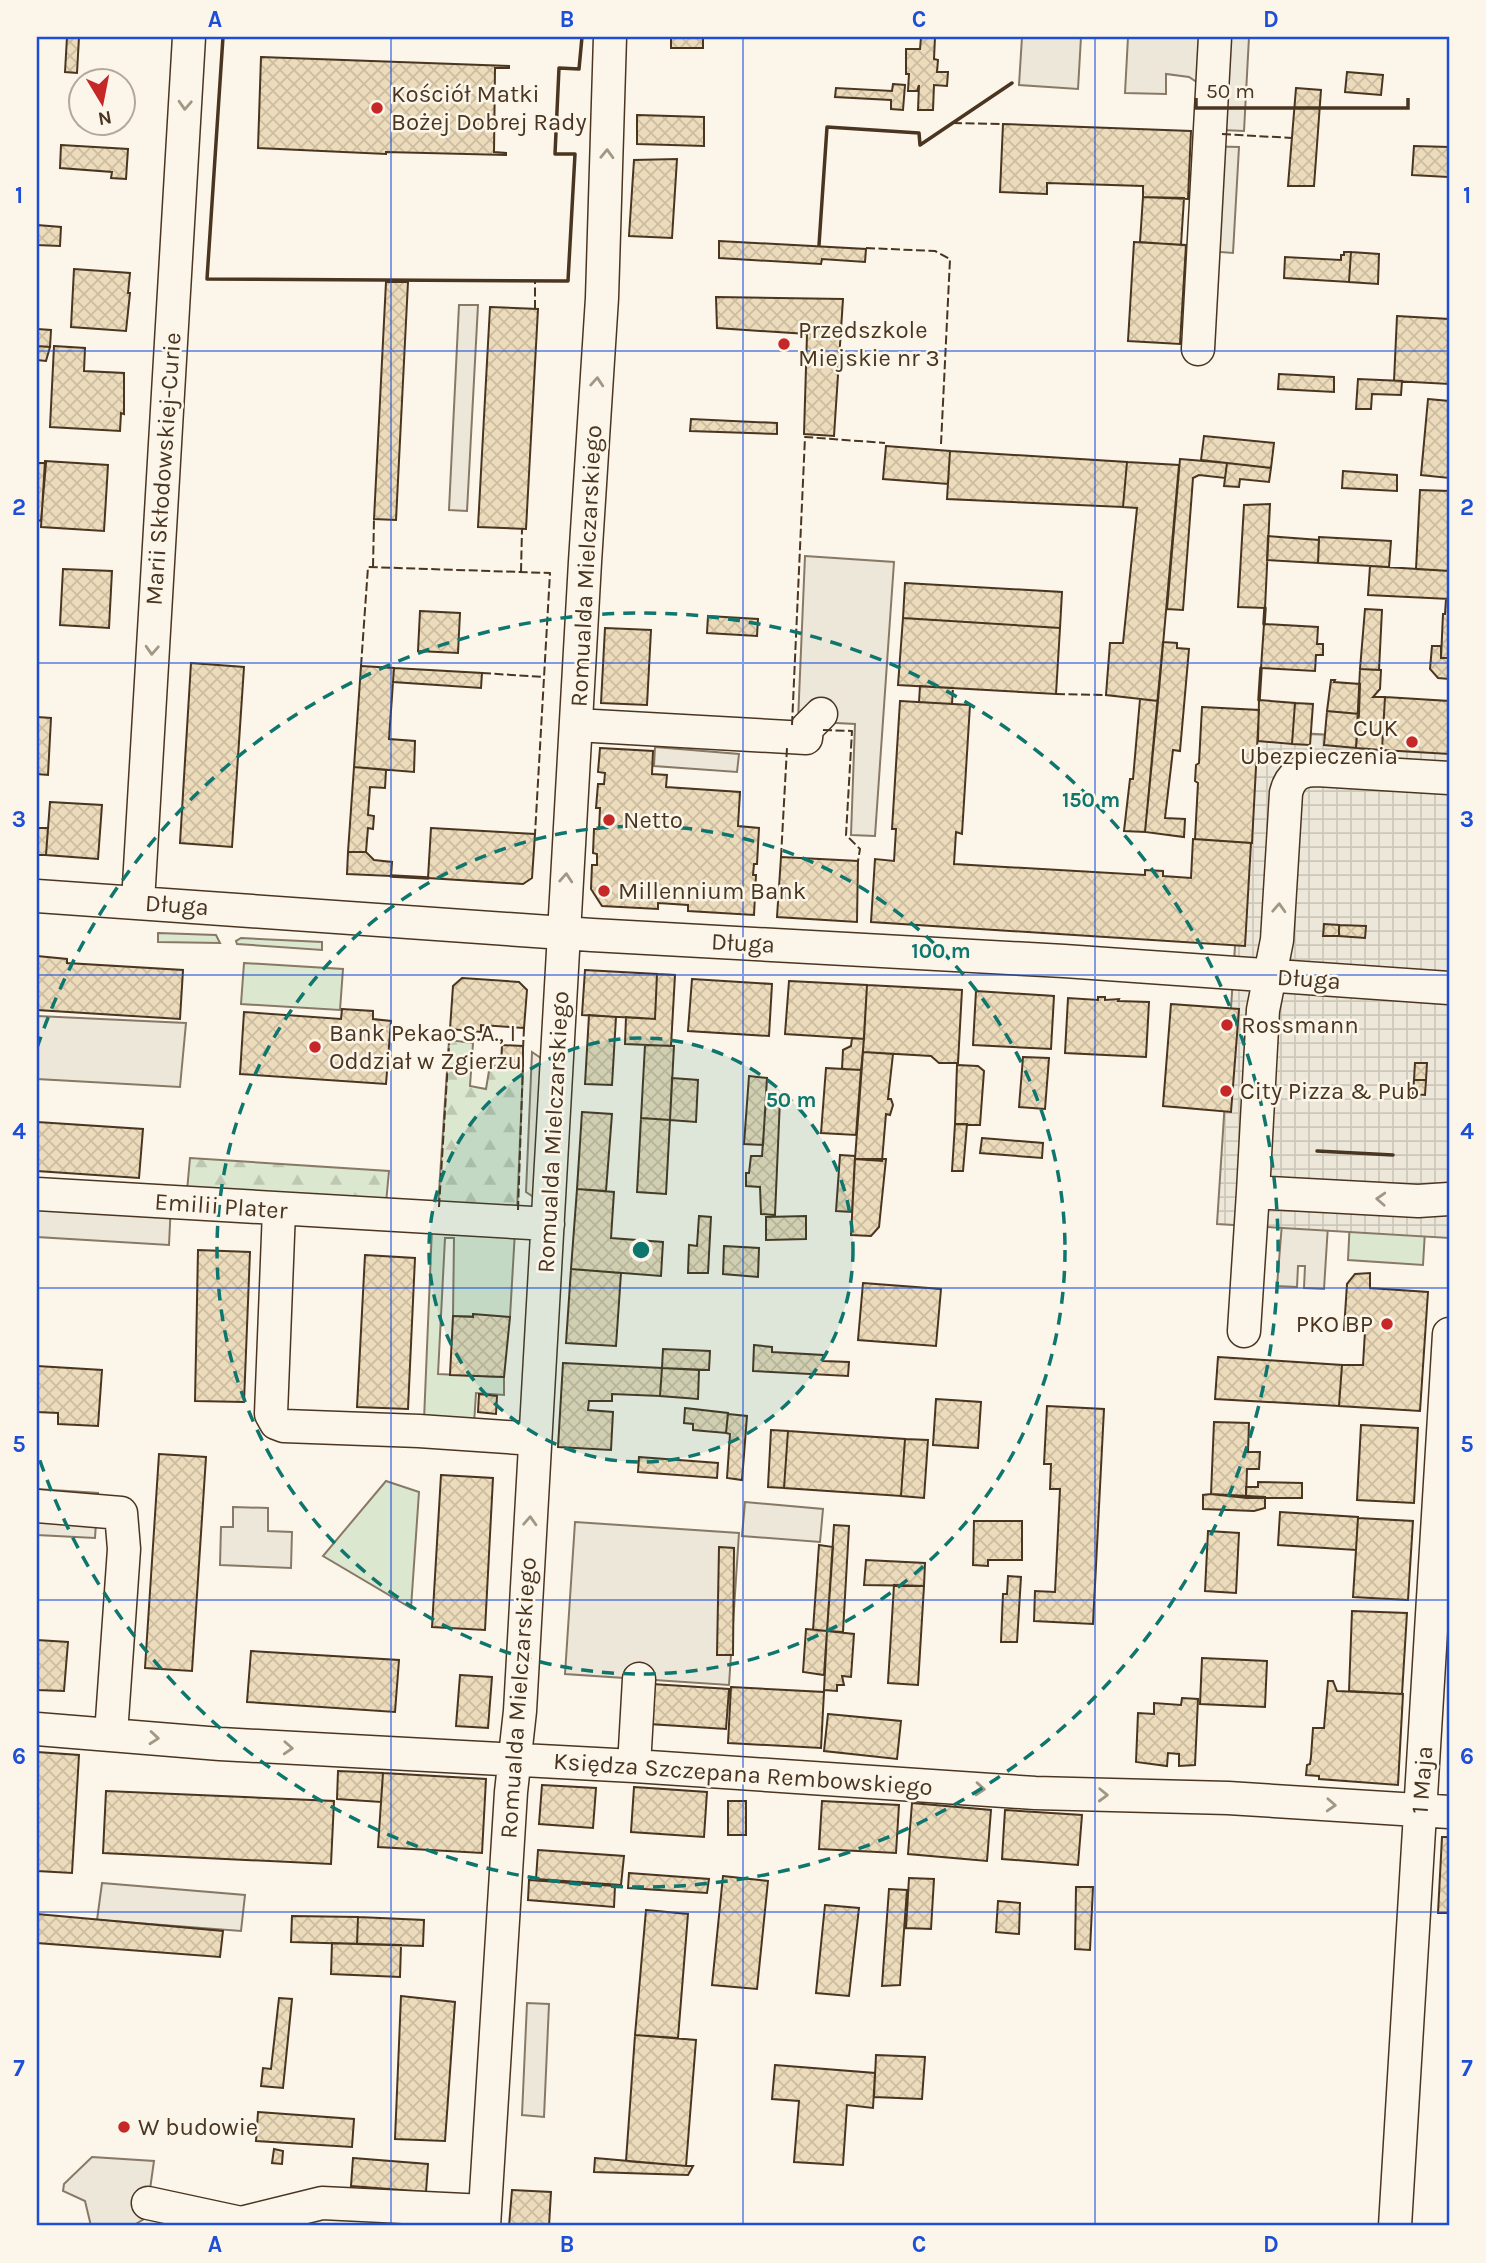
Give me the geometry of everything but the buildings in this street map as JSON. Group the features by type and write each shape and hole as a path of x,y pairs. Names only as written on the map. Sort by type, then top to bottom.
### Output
{"street":[{"name":"Marii Skłodowskiej-Curie","path":"138,902 189,37"},
{"name":"Romualda Mielczarskiego","path":"484,2218 514,1760 520,1712 602,298 610,37"},
{"path":"1198,349 1216,37"},
{"path":"576,725 806,738 807,728 821,713"},
{"path":"1244,1331 1263,1010 1278,940 1286,793 1291,780 1297,774 1317,769 1449,778"},
{"name":"Długa","path":"37,896 564,933 859,948 1449,988"},
{"path":"1253,1192 1419,1201 1449,1199"},
{"name":"Emilii Plater","path":"37,1194 548,1224"},
{"path":"279,1210 271,1414 276,1423 284,1426 535,1439"},
{"name":"1 Maja","path":"1395,2226 1434,1811 1449,1335"},
{"path":"37,1506 121,1513 124,1549 111,1734"},
{"path":"634,1766 639,1679"},
{"name":"Księdza Szczepana Rembowskiego","path":"37,1729 234,1745 634,1766 1035,1793 1228,1798 1434,1811"},
{"path":"148,2203 241,2223 322,2203 484,2218"}],"green space":[{"path":"158,933 216,935 220,943 158,942"},
{"path":"241,938 322,942 322,950 237,944 236,941"},
{"path":"244,963 343,969 340,1010 241,1004"},
{"path":"449,1040 473,1043 470,1086 486,1089 490,1065 523,1070 517,1211 438,1207"},
{"path":"190,1158 389,1171 386,1203 187,1191"},
{"path":"1350,1219 1425,1231 1423,1265 1348,1260"},
{"path":"432,1227 515,1231 510,1317 453,1316 454,1238 445,1238 438,1374 504,1377 504,1395 476,1393 474,1424 424,1420"},
{"path":"386,1481 419,1492 411,1608 323,1556"}],"shaded area":[{"path":"1022,37 1081,37 1078,89 1019,85"},
{"path":"1128,37 1249,37 1244,131 1199,129 1201,85 1189,77 1166,74 1166,94 1125,93"},
{"path":"1199,146 1239,147 1233,253 1194,250"},
{"path":"459,305 478,305 467,511 449,510"},
{"path":"805,556 894,562 875,836 851,835 855,724 798,721"},
{"path":"1249,730 1449,742 1449,1238 1217,1224"},
{"path":"655,747 739,754 737,772 654,766"},
{"path":"37,1016 186,1023 180,1087 37,1079"},
{"path":"532,1052 551,1065 544,1204 526,1192"},
{"path":"37,1194 171,1203 169,1245 37,1237"},
{"path":"1282,1223 1328,1225 1324,1289 1304,1288 1305,1266 1298,1266 1297,1287 1277,1286"},
{"path":"37,1489 98,1493 95,1538 37,1535"},
{"path":"745,1502 823,1509 820,1542 742,1536"},
{"path":"233,1507 268,1508 268,1531 292,1532 291,1568 220,1565 221,1527 233,1527"},
{"path":"575,1522 739,1533 729,1685 565,1674"},
{"path":"102,1883 245,1895 241,1931 97,1920"},
{"path":"527,2003 549,2004 544,2117 522,2115"},
{"path":"92,2157 154,2161 146,2218 132,2226 91,2226 85,2201 63,2191 64,2184"}],"fence":[{"path":"953,123 1003,124"},
{"path":"1222,134 1292,138"},
{"path":"866,248 935,251 950,259 941,444"},
{"path":"535,281 535,309"},
{"path":"792,725 805,437 885,443"},
{"path":"373,567 374,519"},
{"path":"521,572 522,529"},
{"path":"361,666 368,567 550,573 535,834"},
{"path":"482,673 544,677"},
{"path":"1056,694 1106,695"},
{"path":"823,730 852,731 846,835 860,849 858,861"},
{"path":"781,857 787,748"},
{"path":"523,1049 524,1028"},
{"path":"439,1207 450,1029"},
{"path":"518,1210 523,1063"}],"wall":[{"path":"223,37 207,279 568,281 575,154 555,154 559,68 579,69 582,37"},
{"path":"819,245 827,127 919,133 920,145 1012,83"},
{"path":"1264,624 1265,608"},
{"path":"1259,700 1261,668"},
{"path":"391,876 428,878"},
{"path":"1317,1151 1393,1155"}],"place":[{"name":"Kościół Matki Bożej Dobrej Rady","path":"377,108"},
{"name":"Przedszkole Miejskie nr 3","path":"784,344"},
{"name":"CUK Ubezpieczenia","path":"1412,742"},
{"name":"Netto","path":"609,820"},
{"name":"Millennium Bank","path":"604,891"},
{"name":"Rossmann","path":"1227,1025"},
{"name":"Bank Pekao S.A., I Oddział w Zgierzu","path":"315,1047"},
{"name":"City Pizza & Pub","path":"1226,1091"},
{"name":"PKO BP","path":"1387,1324"},
{"name":"W budowie","path":"124,2127"}]}
